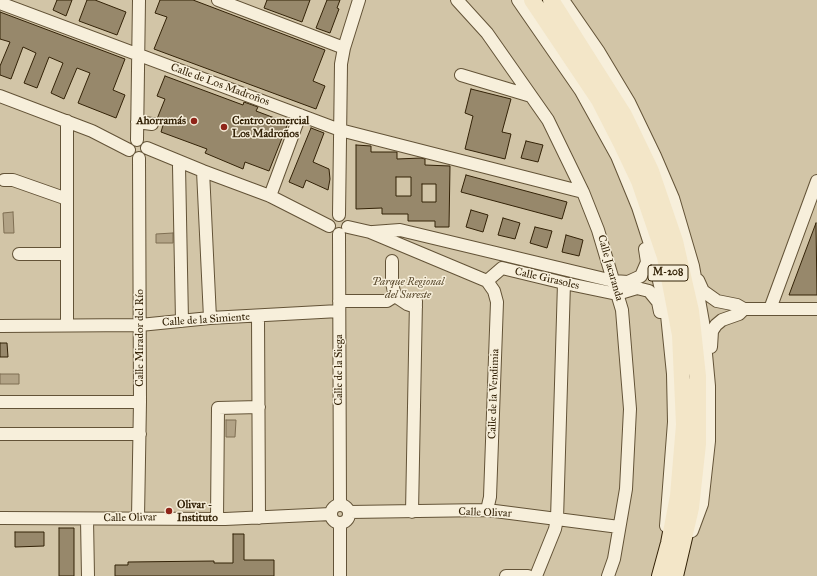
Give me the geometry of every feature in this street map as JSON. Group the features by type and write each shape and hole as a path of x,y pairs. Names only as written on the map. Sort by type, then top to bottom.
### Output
{"main road":[{"name":"M-208","path":"532,0 599,100 639,181 665,257 680,335 684,425 678,496 669,543 660,576"},
{"name":"M-208","path":"551,0 624,115 650,171 676,241 691,311 698,376 698,444 692,508 677,571"}],"street":[{"name":"Calle Mirador del Río","path":"138,517 140,434 138,149 139,0"},
{"path":"218,0 344,48"},
{"path":"138,149 270,196 282,202 334,219 344,216 347,220 344,231 334,233 334,219 340,130 341,64 344,48 359,0"},
{"name":"Calle Jacaranda","path":"456,0 487,34 548,120 583,192 598,230 622,310 630,409 626,489 614,559 608,576"},
{"path":"518,0 581,91 617,156 638,207 651,247 667,315 673,374 674,422 666,529 669,543"},
{"path":"563,0 602,58 628,102 649,143 673,198 693,266 703,291 717,301 737,305 744,309 817,309"},
{"name":"Calle de Los Madroños","path":"0,3 340,130 583,192"},
{"path":"461,75 531,96"},
{"path":"0,96 179,166 202,171"},
{"path":"270,196 300,115"},
{"path":"67,121 67,324"},
{"path":"138,122 152,124"},
{"path":"179,166 182,321"},
{"path":"202,171 210,318"},
{"path":"4,180 13,180 67,199"},
{"path":"770,309 817,181"},
{"name":"Calle Girasoles","path":"504,262 613,282 628,282 641,276 647,262 638,207"},
{"name":"Calle Girasoles","path":"344,231 370,232 400,230 504,262 564,283 617,294 637,288 649,291 658,302 673,374"},
{"name":"Calle de la Siega","path":"340,510 339,306 344,231"},
{"name":"Calle Girasoles","path":"370,232 487,281 504,262"},
{"path":"19,254 66,254"},
{"path":"392,261 391,299 407,304 416,304 412,512"},
{"path":"693,266 703,322 709,386"},
{"name":"Calle de la Vendimia","path":"486,510 490,497 497,302 494,291 487,281"},
{"path":"536,576 555,529 557,519 564,283"},
{"name":"Calle de la Simiente","path":"0,326 67,324 140,325 210,318 258,316 391,299"},
{"path":"677,571 702,504 709,441 709,386 712,331 722,320 740,314 744,309"},
{"path":"258,316 259,518"},
{"path":"0,402 140,402"},
{"path":"217,519 218,408 259,407"},
{"path":"0,434 140,434"},
{"path":"340,510 348,519 340,523 340,576"},
{"name":"Calle Olivar","path":"0,518 87,519 138,517 217,519 259,518 340,510 412,512 486,510 620,527"},
{"path":"87,519 88,576"},
{"path":"506,576 528,576"}],"green space":[{"name":"Parque Regional del Sureste","path":"0,0 817,0 817,576 0,576"}],"shaded area":[{"path":"13,212 14,233 4,233 3,213"},
{"path":"173,233 173,243 156,243 156,234"},
{"path":"0,374 19,374 19,384 0,384"},
{"path":"226,420 236,420 235,437 226,437"}],"building":[{"path":"57,0 72,0 66,16 53,10"},
{"path":"87,0 95,0 126,12 117,35 79,21"},
{"path":"160,0 193,0 325,50 313,81 325,86 316,109 154,49 167,17 155,13"},
{"path":"267,0 310,0 302,22 264,8"},
{"path":"327,0 340,0 337,8 339,9 330,33 316,28"},
{"path":"0,12 125,59 113,90 125,95 116,118 78,103 90,73 77,68 64,99 51,93 63,63 49,57 37,88 24,83 36,53 23,47 11,79 0,75 0,66 10,42 0,39"},
{"name":"Centro comercial Los Madroños","path":"165,76 243,105 244,102 258,107 256,111 288,123 269,171 245,162 243,169 205,153 207,149 161,132 164,122 157,119 165,99 157,96"},
{"path":"471,89 511,99 502,132 511,134 505,159 465,149 473,116 465,113"},
{"path":"311,128 324,133 313,162 329,169 330,179 328,190 306,180 303,188 289,182"},
{"path":"526,141 543,145 538,162 521,158"},
{"path":"356,145 371,146 371,152 397,152 397,159 421,158 425,159 425,165 450,166 449,227 435,227 435,221 408,221 408,214 382,214 382,208 356,209","holes":["396,177 411,177 411,196 396,196","422,184 436,184 436,202 422,202"]},
{"path":"466,175 567,202 562,219 461,192"},
{"path":"471,210 488,215 483,232 466,227"},
{"path":"503,218 520,223 515,239 498,235"},
{"path":"816,223 817,295 789,295"},
{"path":"535,227 552,231 547,248 530,243"},
{"path":"566,235 583,240 579,256 562,252"},
{"path":"0,343 7,343 8,357 0,357"},
{"path":"59,528 74,528 74,576 59,576"},
{"path":"15,532 44,532 44,546 15,547"},
{"path":"233,534 244,534 244,560 274,560 274,576 115,576 115,565 128,565 128,562 214,561 214,563 233,563"}],"place":[{"name":"Ahorramás","path":"194,121"},
{"name":"Centro comercial Los Madroños","path":"224,127"},
{"name":"Olivar - Instituto","path":"169,511"}]}
